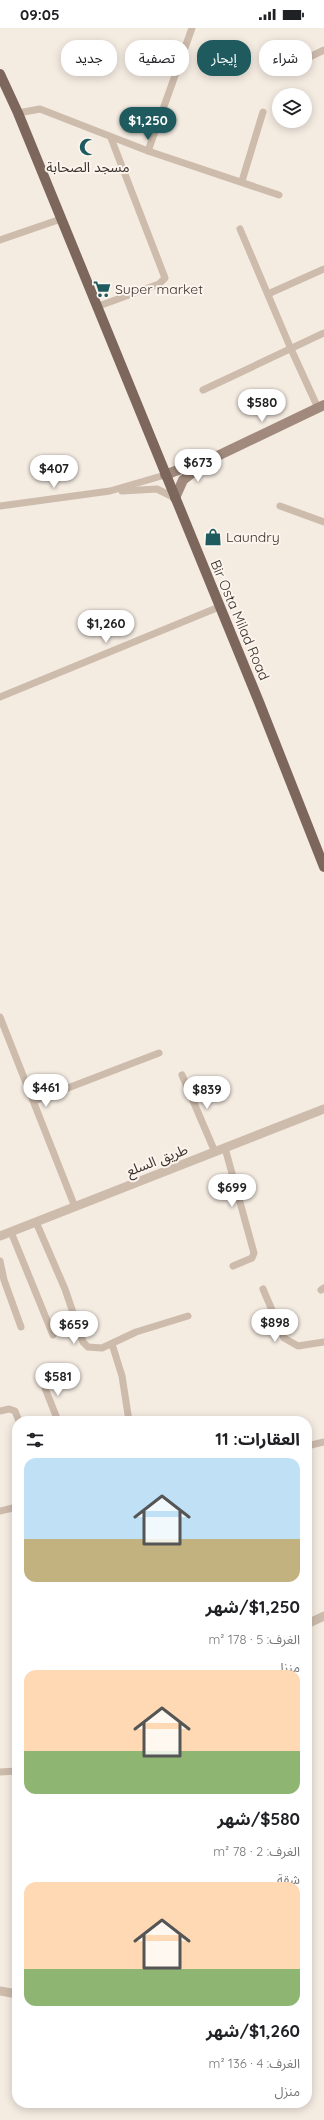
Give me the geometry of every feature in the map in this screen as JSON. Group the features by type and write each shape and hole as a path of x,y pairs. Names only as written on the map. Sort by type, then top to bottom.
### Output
{"main road":[{"name":"Bir Osta Milad Road","path":"0,74 3,92 18,113 96,307 259,702 324,867"},
{"path":"175,498 183,480 210,460 321,407"},
{"path":"165,475 204,459 210,460"}],"street":[{"path":"148,151 192,28"},
{"path":"312,56 324,50"},
{"path":"18,113 40,109 111,138 242,181 279,195"},
{"path":"242,181 263,112"},
{"path":"96,307 159,284 165,278 111,138"},
{"path":"0,240 61,219"},
{"path":"240,229 291,349 321,407"},
{"path":"268,294 324,269"},
{"path":"203,390 324,333"},
{"path":"110,491 165,475"},
{"path":"0,506 110,491 157,489 175,498"},
{"path":"280,506 324,522"},
{"path":"0,697 219,607"},
{"path":"0,1017 3,1032 34,1101 75,1207"},
{"path":"34,1101 159,1052"},
{"path":"182,1075 215,1152"},
{"name":"طريق السلع","path":"0,1236 324,1109"},
{"path":"225,1148 254,1253 252,1258 234,1266"},
{"path":"36,1222 65,1289 83,1342 88,1347 102,1348 136,1332 188,1316"},
{"path":"11,1232 52,1335"},
{"path":"0,1260 4,1280 21,1327"},
{"path":"263,1289 284,1338 298,1346 324,1342"},
{"path":"112,1344 122,1376 128,1416"},
{"path":"56,1416 45,1388 48,1384 64,1375"},
{"path":"0,1411 13,1409 15,1410 17,1416"},
{"path":"312,1445 324,1442"},
{"path":"0,1511 12,1508"},
{"path":"312,1622 324,1616"},
{"path":"0,1772 12,1772"},
{"path":"0,1991 12,1993"}],"place":[{"name":"مسجد الصحابة","path":"88,147"},
{"name":"Super market","path":"102,289"},
{"name":"Laundry","path":"213,537"}]}
